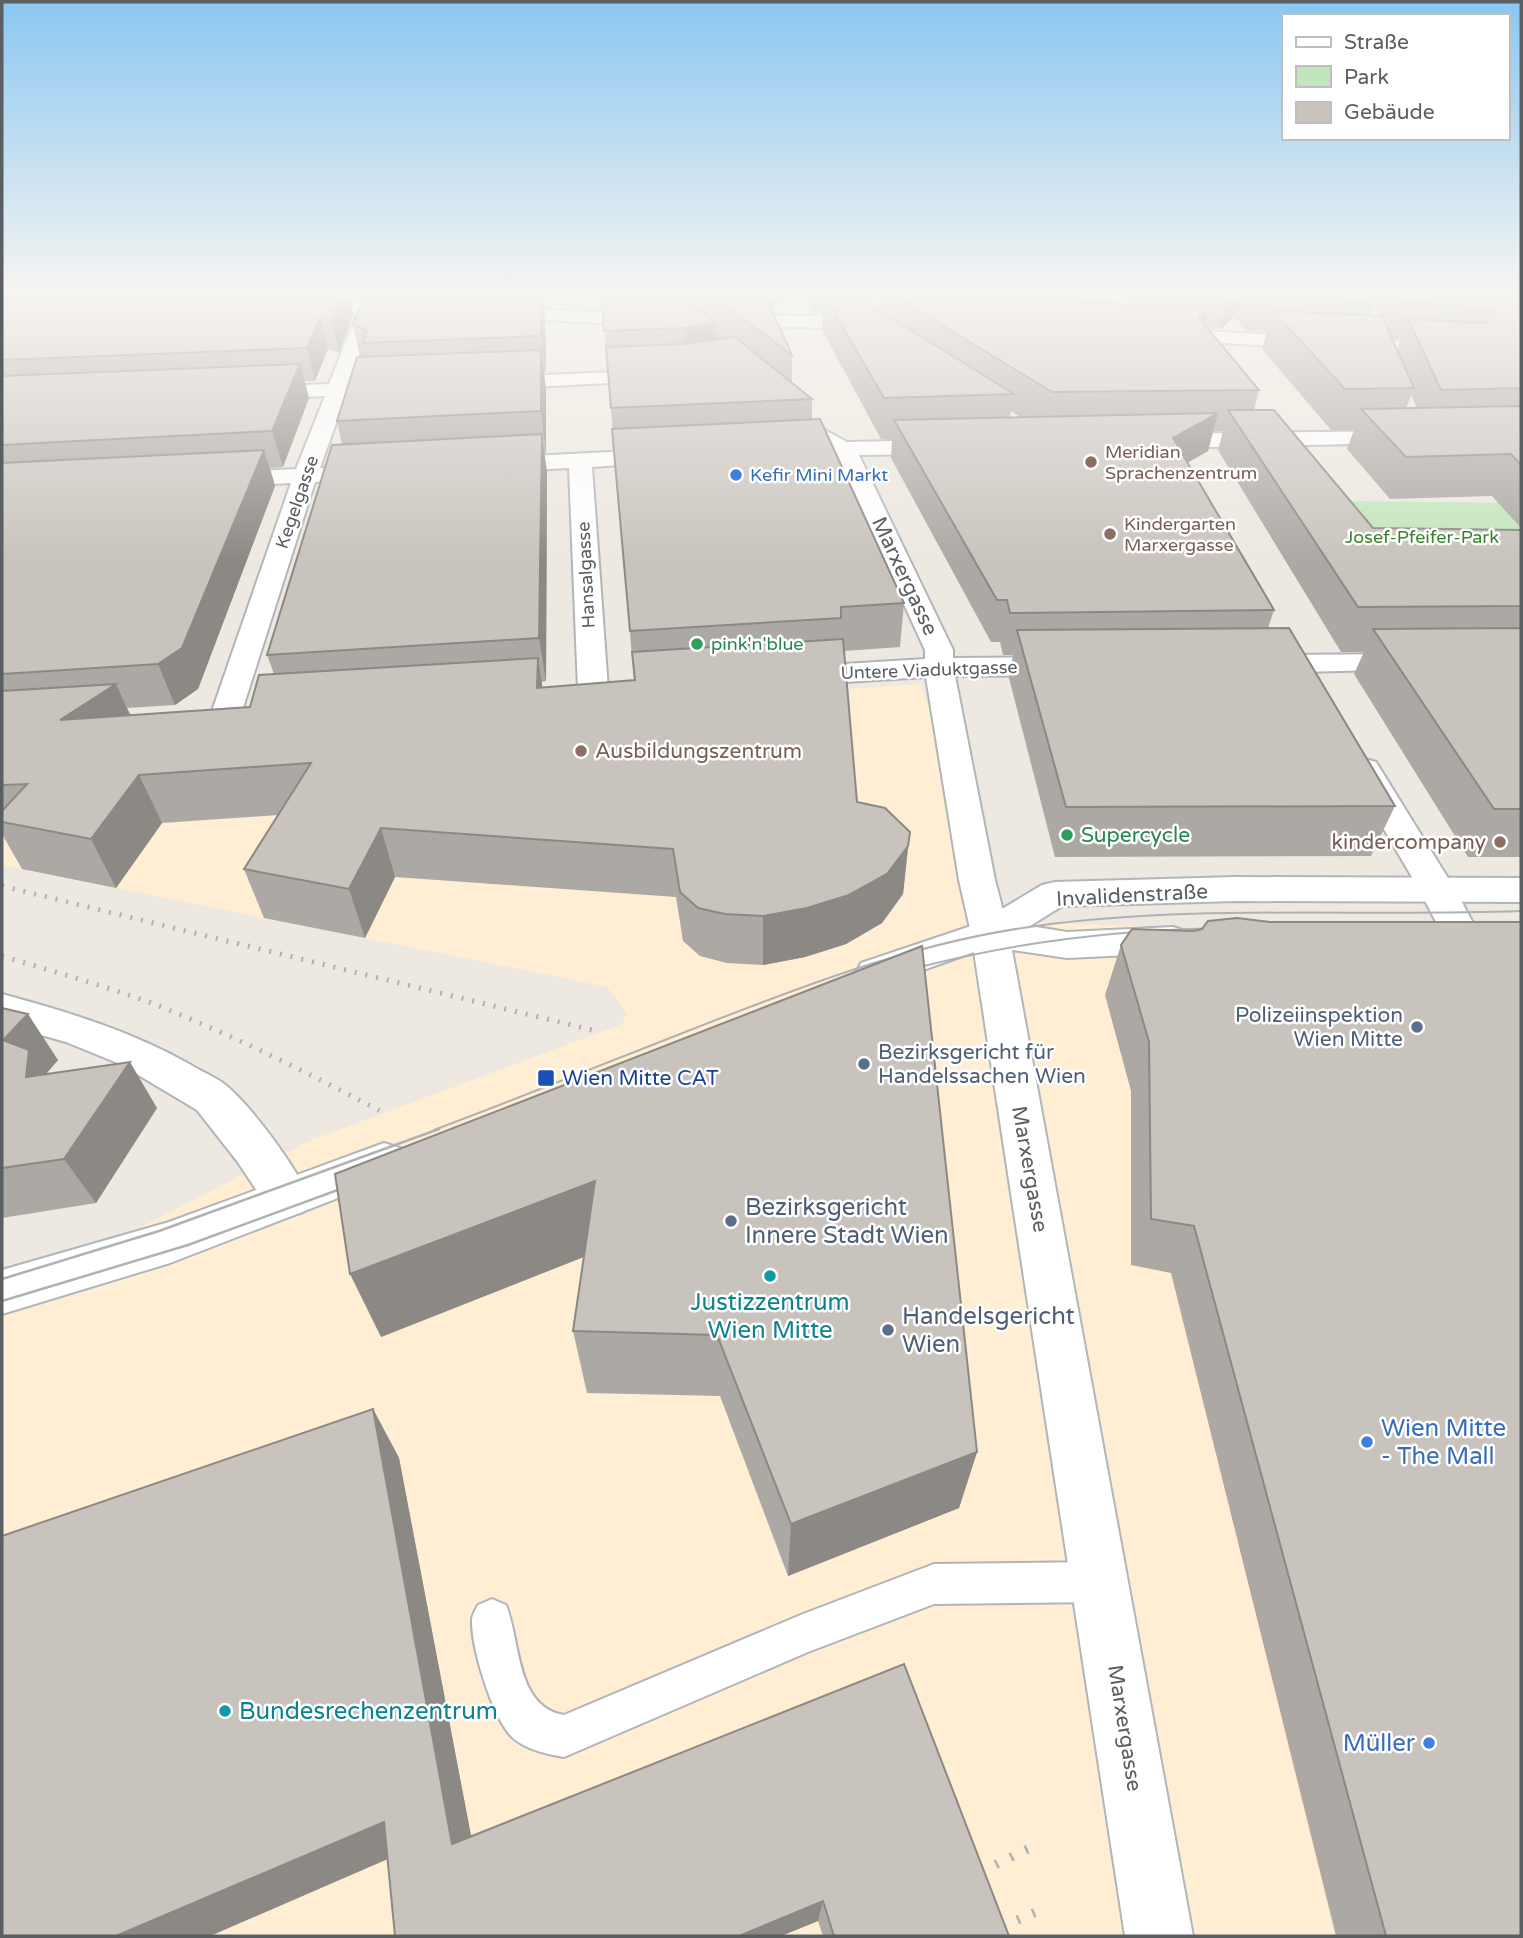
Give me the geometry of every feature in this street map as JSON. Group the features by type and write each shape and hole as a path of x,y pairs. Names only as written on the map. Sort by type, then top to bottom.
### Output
{"street":[{"name":"Kegelgasse","path":"226,714 305,475 340,381"},
{"path":"469,384 531,381"},
{"path":"239,393 415,386"},
{"name":"Marxergasse","path":"804,420 844,450 939,650 939,667 977,880 990,933 1159,1936"},
{"path":"1138,442 1416,430"},
{"path":"763,451 962,446"},
{"path":"473,466 694,454"},
{"name":"Hansalgasse","path":"580,461 592,689"},
{"path":"201,481 397,471"},
{"path":"1232,664 1439,663"},
{"path":"1301,664 1323,699"},
{"name":"Untere Viaduktgasse","path":"766,678 939,667 1096,666"},
{"path":"1351,747 1438,891 1480,940 1424,939"},
{"name":"Invalidenstraße","path":"990,933 1055,894 1236,889 1521,890"},
{"path":"839,986 990,933"},
{"name":"Invalidenstraße","path":"990,933 1067,945 1169,955 1205,938"},
{"path":"2,1009 77,1030 135,1053 212,1098 253,1148 287,1198"},
{"path":"2,1292 170,1241 414,1149"}],"lane":[{"path":"492,1619 508,1690 519,1717 547,1735 564,1736 803,1634 934,1584 1101,1583"}],"shaded area":[{"path":"921,684 990,921 1521,939 1521,1936 2,1936 2,1287 51,1273 309,1141 622,1024 627,1014 607,987 2,865 2,744"}],"green space":[{"name":"Josef-Pfeifer-Park","path":"1340,501 1521,503 1521,537 1391,573"}],"building":[{"path":"2,381 293,381 272,431 2,445"},
{"path":"349,381 541,381 541,411 337,421"},
{"path":"609,381 790,381 812,399 611,408"},
{"path":"874,381 994,381 1014,394 884,398"},
{"path":"1035,381 1252,381 1259,390 1052,392"},
{"path":"1338,381 1411,381 1414,388 1345,389"},
{"path":"1437,381 1521,381 1521,388 1441,390"},
{"path":"1521,406 1521,465 1511,454 1406,457 1361,409"},
{"path":"1228,410 1274,410 1373,528 1521,530 1521,606 1358,607"},
{"path":"1218,413 1173,438 1274,610 1010,613 1007,600 997,600 894,420"},
{"path":"820,419 904,603 841,607 841,618 630,631 612,429"},
{"path":"542,434 539,638 267,655 332,445"},
{"path":"264,450 182,648 158,664 2,674 2,463"},
{"path":"1289,628 1395,806 1066,807 1017,630"},
{"path":"1521,628 1521,809 1494,809 1373,629"},
{"path":"843,639 857,802 885,808 910,832 908,846 887,874 849,895 807,908 763,916 725,914 698,908 680,892 673,849 381,828 349,889 244,869 311,763 139,775 91,839 2,822 2,811 27,784 2,785 2,691 116,684 60,720 250,707 259,675 538,658 537,688 635,680 632,652"},
{"name":"Wien Mitte - The Mall","path":"1237,918 1270,922 1521,922 1521,1936 1386,1936 1194,1226 1151,1219 1149,1042 1121,945 1132,929 1193,931 1202,929 1208,921"},
{"name":"Justizzentrum Wien Mitte","path":"922,946 977,1452 791,1524 717,1335 573,1331 595,1181 350,1274 335,1174"},
{"path":"2,1008 28,1014 3,1040 29,1050 26,1077 130,1062 64,1159 2,1168"},
{"path":"373,1409 452,1844 904,1664 1009,1936 834,1936 823,1901 739,1936 395,1936 384,1822 116,1936 2,1936 2,1536"}],"tram line":[{"path":"434,1130 805,986 896,957 989,934 1096,919 1157,915 1521,911"},
{"path":"905,971 984,952 1063,939 1143,931 1223,928"},
{"path":"2,1279 159,1231 439,1129"},
{"path":"2,1301 188,1245 354,1184"}],"railway":[{"path":"2,886 600,1032"},
{"path":"2,956 114,990 181,1015 269,1055 384,1113"},
{"path":"966,1879 1036,1845"},
{"path":"987,1933 1043,1909"}],"place":[{"name":"Meridian Sprachenzentrum","path":"1091,462"},
{"name":"Kefir Mini Markt","path":"736,475"},
{"name":"Kindergarten Marxergasse","path":"1110,534"},
{"name":"pink'n'blue","path":"697,644"},
{"name":"Ausbildungszentrum","path":"581,751"},
{"name":"Supercycle","path":"1067,835"},
{"name":"kindercompany","path":"1500,842"},
{"name":"Polizeiinspektion Wien Mitte","path":"1417,1027"},
{"name":"Bezirksgericht für Handelssachen Wien","path":"864,1064"},
{"name":"Wien Mitte CAT","path":"546,1078"},
{"name":"Bezirksgericht Innere Stadt Wien","path":"731,1221"},
{"name":"Justizzentrum Wien Mitte","path":"770,1276"},
{"name":"Handelsgericht Wien","path":"888,1330"},
{"name":"Wien Mitte - The Mall","path":"1367,1442"},
{"name":"Bundesrechenzentrum","path":"225,1711"},
{"name":"Müller","path":"1429,1743"}]}
